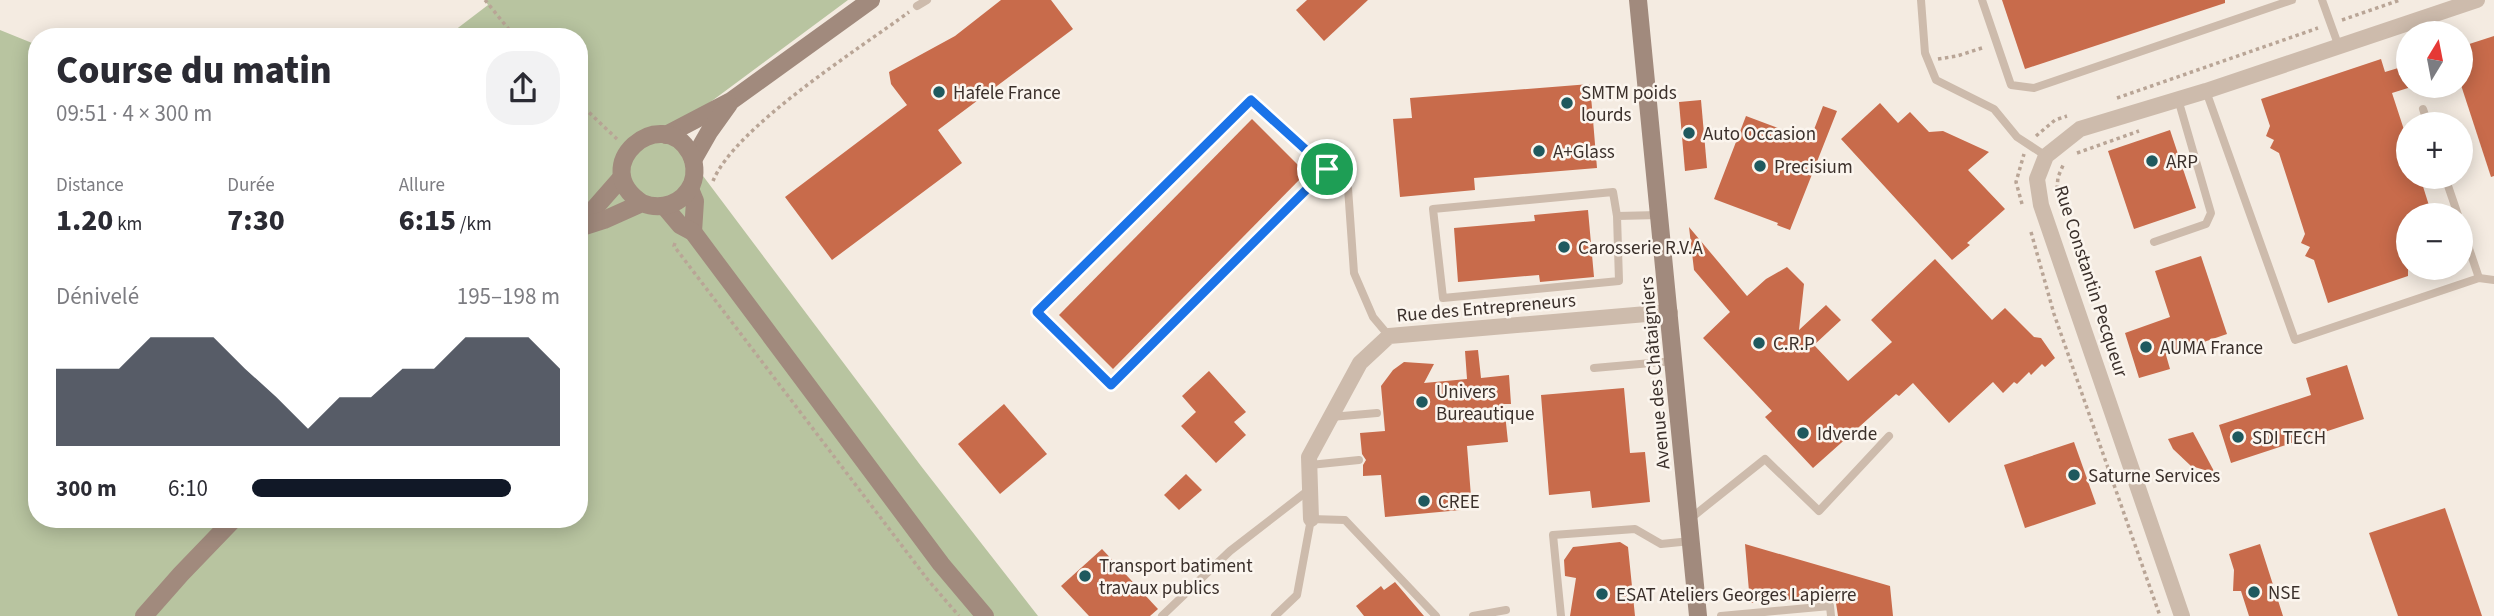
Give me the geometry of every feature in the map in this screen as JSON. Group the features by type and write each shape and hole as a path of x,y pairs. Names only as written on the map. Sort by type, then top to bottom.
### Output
{"street":[{"path":"666,135 685,146 693,160 694,180 690,189 674,203 652,206 642,203 629,192 622,177 628,150 645,137 666,135 732,102 871,0"},
{"name":"Avenue des Châtaigniers","path":"1638,0 1698,616"},
{"path":"2046,156 2080,129 2206,91 2477,0"},
{"path":"693,160 709,132 732,102"},
{"name":"Rue Constantin Pecqueur","path":"2046,156 2037,179 2041,205 2182,616"},
{"path":"588,217 622,177"},
{"path":"686,236 695,201 690,189"},
{"path":"588,224 642,203"},
{"path":"664,206 941,564 985,616"},
{"name":"Rue des Entrepreneurs","path":"1311,519 1309,457 1360,363 1389,336 1670,312"},
{"path":"144,616 225,528"}],"lane":[{"path":"916,6 927,0"},
{"path":"1920,0 1925,53 1936,80 1994,109 2017,137 2046,156"},
{"path":"1982,0 2011,85 2034,88 2292,0"},
{"path":"2322,0 2339,47"},
{"path":"2206,91 2295,340 2479,278 2494,280"},
{"path":"2154,242 2206,224 2211,213 2178,99"},
{"path":"1327,169 1111,385 1037,312 1251,100 1348,188 1354,273 1373,317 1389,336"},
{"path":"1613,192 1617,216 1619,281 1443,298 1433,209 1613,192"},
{"path":"1617,216 1659,215"},
{"path":"2473,260 2479,278"},
{"path":"1594,368 1674,361"},
{"path":"1331,416 1377,413"},
{"path":"1688,520 1765,459 1819,511 1889,436"},
{"path":"1310,465 1359,460"},
{"path":"1162,616 1230,551 1310,489"},
{"path":"1275,616 1297,595 1311,519 1345,520 1436,616"},
{"path":"1561,616 1553,535 1635,529 1661,544 1690,541"},
{"path":"1721,616 1830,606 1831,616"},
{"path":"1473,616 1506,610"}],"path":[{"path":"485,0 508,28"},
{"path":"2107,102 2400,0"},
{"path":"710,186 726,158 765,121 916,6"},
{"path":"1928,60 1957,56 1997,43"},
{"path":"588,112 628,150"},
{"path":"2024,209 2016,182 2029,145 2054,120 2068,116"},
{"path":"2057,195 2058,177 2066,158 2144,129"},
{"path":"2028,222 2054,314 2160,616"},
{"path":"686,236 674,246 928,580 959,616"}],"green space":[{"path":"485,0 848,0 670,132 921,466 1038,616 0,616 0,30 28,41 28,528 588,528 588,28 458,28 488,5"}],"building":[{"path":"1001,0 1051,0 1073,29 938,130 962,163 832,260 785,197 907,105 891,84 889,72 955,36"},
{"path":"1307,0 1368,0 1324,41 1296,10"},
{"path":"2002,0 2225,0 2225,3 2025,69"},
{"path":"2494,36 2494,176 2491,177 2473,122 2473,112 2470,112 2465,98 2473,98 2473,43"},
{"path":"2381,59 2385,72 2396,69 2396,92 2392,93 2398,112 2396,112 2396,189 2424,189 2428,203 2396,203 2396,280 2328,303 2314,260 2305,256 2310,247 2301,243 2305,234 2279,153 2270,148 2274,140 2266,136 2270,126 2261,99"},
{"path":"1590,84 1597,168 1474,178 1475,190 1400,197 1393,119 1412,118 1410,98"},
{"path":"1701,100 1707,168 1685,171 1679,102"},
{"path":"1880,103 1898,123 1910,112 1929,132 1943,131 1989,152 1968,170 2005,209 1952,260 1841,139"},
{"path":"1823,106 1837,111 1790,230 1714,199 1746,116 1810,140"},
{"path":"1252,119 1306,173 1113,369 1059,315"},
{"path":"2170,130 2196,208 2134,229 2108,151"},
{"path":"1588,210 1594,277 1540,282 1539,275 1458,282 1454,228 1535,221 1534,215"},
{"path":"1689,227 1747,296 1766,279 1787,267 1804,284 1799,330 1826,305 1841,320 1814,345 1848,381 1892,342 1871,320 1935,259 1992,320 2005,308 2034,337 2041,338 2055,358 2045,367 2042,364 2031,375 2029,372 2017,384 2014,382 2003,393 1993,382 1949,423 1913,383 1899,396 1896,394 1813,468 1765,417 1772,411 1703,338 1730,312 1694,270"},
{"path":"2201,256 2227,334 2166,355 2170,369 2139,378 2125,333 2170,317 2155,271"},
{"path":"1478,350 1481,378 1509,375 1511,404 1504,404 1508,442 1467,446 1472,509 1385,517 1381,475 1363,476 1366,460 1362,454 1360,433 1385,431 1381,386 1393,370 1404,362 1434,364 1424,383 1467,379 1465,351"},
{"path":"2347,365 2364,419 2231,463 2219,425 2311,395 2306,378"},
{"path":"1209,371 1246,412 1234,422 1246,435 1216,463 1181,426 1196,412 1182,396"},
{"path":"1624,388 1630,453 1645,452 1650,502 1592,508 1590,491 1549,495 1541,395"},
{"path":"1004,404 1047,454 1000,494 958,444"},
{"path":"2193,432 2215,473 2191,466 2173,449 2168,439"},
{"path":"2074,442 2096,504 2025,528 2004,465"},
{"path":"1186,474 1202,490 1179,510 1164,495"},
{"path":"2445,508 2482,616 2398,616 2369,533"},
{"path":"1620,542 1628,547 1635,616 1570,616 1576,578 1565,576 1564,560 1573,547"},
{"path":"1745,544 1890,586 1893,616 1838,616 1836,603 1830,599 1796,603 1796,599 1750,603"},
{"path":"2260,544 2283,616 2249,616 2241,591 2233,591 2234,570 2229,554"},
{"path":"1102,549 1158,609 1150,616 1089,616 1061,586"},
{"path":"1395,582 1424,616 1364,616 1356,606 1381,586 1384,590"}],"place":[{"name":"Hafele France","path":"939,92"},
{"name":"SMTM poids lourds","path":"1567,103"},
{"name":"Auto Occasion","path":"1689,133"},
{"name":"A+Glass","path":"1539,151"},
{"name":"ARP","path":"2152,161"},
{"name":"Precisium","path":"1760,166"},
{"name":"Carosserie R.V.A","path":"1564,247"},
{"name":"C.R.P","path":"1759,343"},
{"name":"AUMA France","path":"2146,347"},
{"name":"Univers Bureautique","path":"1422,402"},
{"name":"Idverde","path":"1803,433"},
{"name":"SDI TECH","path":"2238,437"},
{"name":"Saturne Services","path":"2074,475"},
{"name":"CREE","path":"1424,501"},
{"name":"Transport batiment travaux publics","path":"1085,576"},
{"name":"NSE","path":"2254,592"},
{"name":"ESAT Ateliers Georges Lapierre","path":"1602,594"}],"route":[{"path":"1251,100 1327,169 1111,385 1037,312 1251,100"}]}
